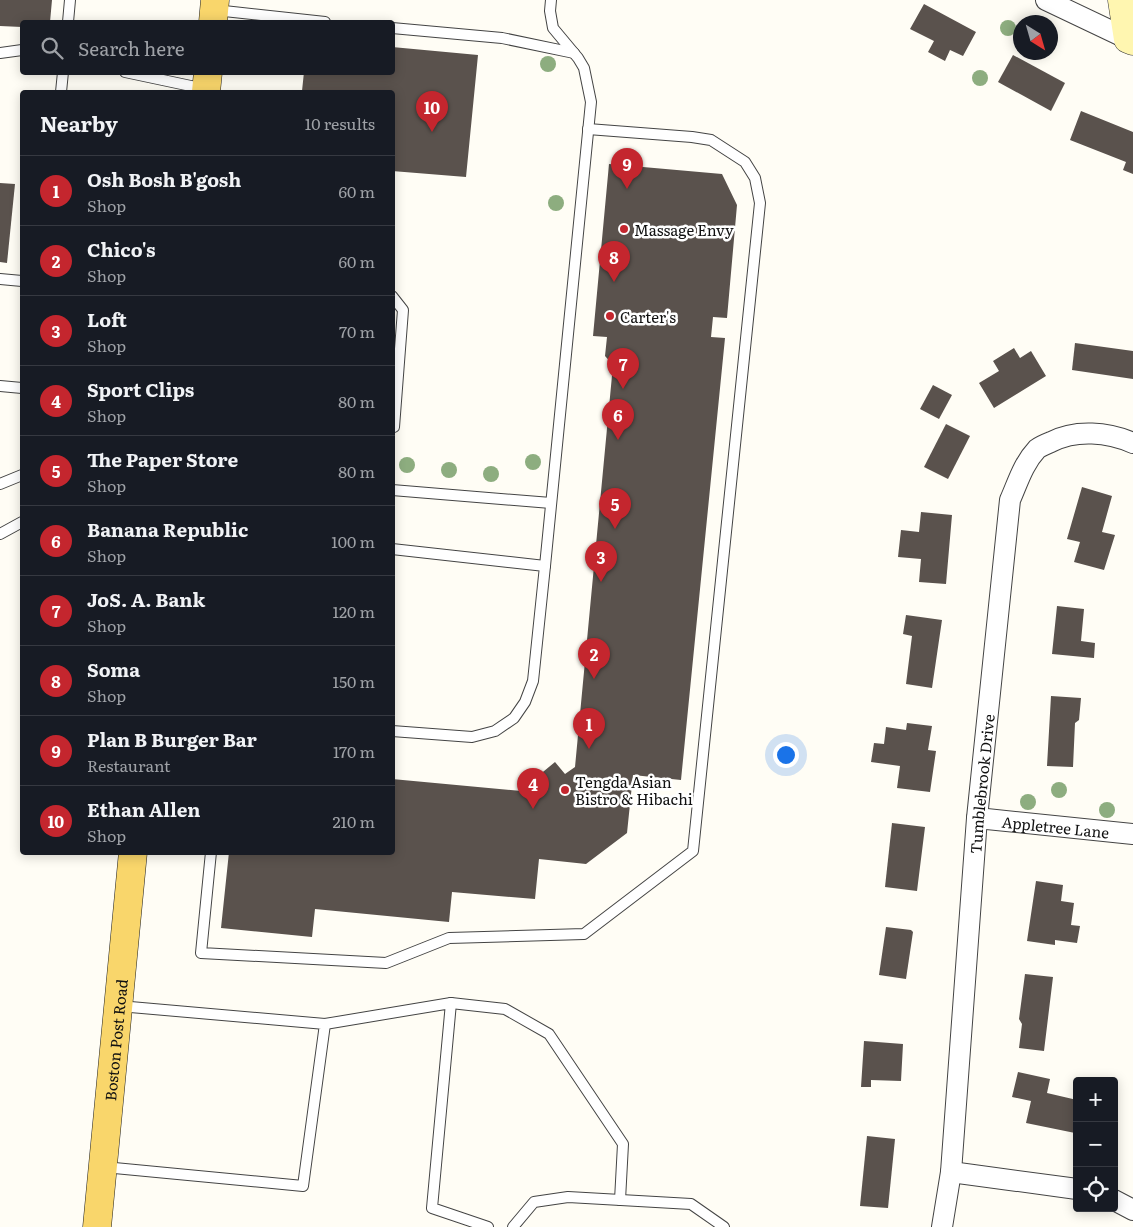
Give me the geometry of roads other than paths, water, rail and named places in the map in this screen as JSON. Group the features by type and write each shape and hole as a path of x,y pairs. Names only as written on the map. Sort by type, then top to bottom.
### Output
{"main road":[{"name":"Boston Post Road","path":"97,1227 133,855"}],"street":[{"path":"1046,0 1131,40"},
{"path":"1122,0 1131,40"},
{"name":"Tumblebrook Drive","path":"942,1227 951,1172 976,818 1010,500 1024,466 1039,448 1062,436 1086,433 1121,437 1133,443"},
{"name":"Appletree Lane","path":"976,818 1133,834"},
{"path":"951,1172 1073,1188"},
{"path":"1118,1202 1133,1210"}],"lane":[{"path":"68,20 70,0"},
{"path":"395,731 472,736 496,731 514,718 525,702 533,681 592,102 584,68 574,53 552,28 551,0"},
{"path":"214,11 305,20"},
{"path":"395,28 502,38 574,53"},
{"path":"0,53 20,50"},
{"path":"61,90 63,75"},
{"path":"144,75 207,85"},
{"path":"211,855 201,953 386,963 449,938 584,934 693,851 760,203 755,178 745,162 711,140 588,129"},
{"path":"0,279 20,281"},
{"path":"395,300 403,310 395,414"},
{"path":"0,386 20,388"},
{"path":"0,484 20,476"},
{"path":"395,490 551,503"},
{"path":"0,534 20,523"},
{"path":"395,549 545,566"},
{"path":"118,1006 325,1024 451,1003 505,1009 549,1034 623,1144 620,1200"},
{"path":"451,1003 432,1208 488,1227"},
{"path":"102,1167 303,1186 325,1024"},
{"path":"513,1227 534,1202 568,1198 691,1204 724,1227"}],"place":[{"name":"Ethan Allen","path":"432,132"},
{"name":"Plan B Burger Bar","path":"627,189"},
{"name":"Massage Envy","path":"624,229"},
{"name":"Soma","path":"614,282"},
{"name":"Carter's","path":"610,316"},
{"name":"JoS. A. Bank","path":"623,389"},
{"name":"Banana Republic","path":"618,440"},
{"name":"The Paper Store","path":"615,529"},
{"name":"Loft","path":"601,582"},
{"name":"Chico's","path":"594,679"},
{"name":"Osh Bosh B'gosh","path":"589,749"},
{"name":"Tengda Asian Bistro & Hibachi","path":"565,790"},
{"name":"Sport Clips","path":"533,809"}]}
